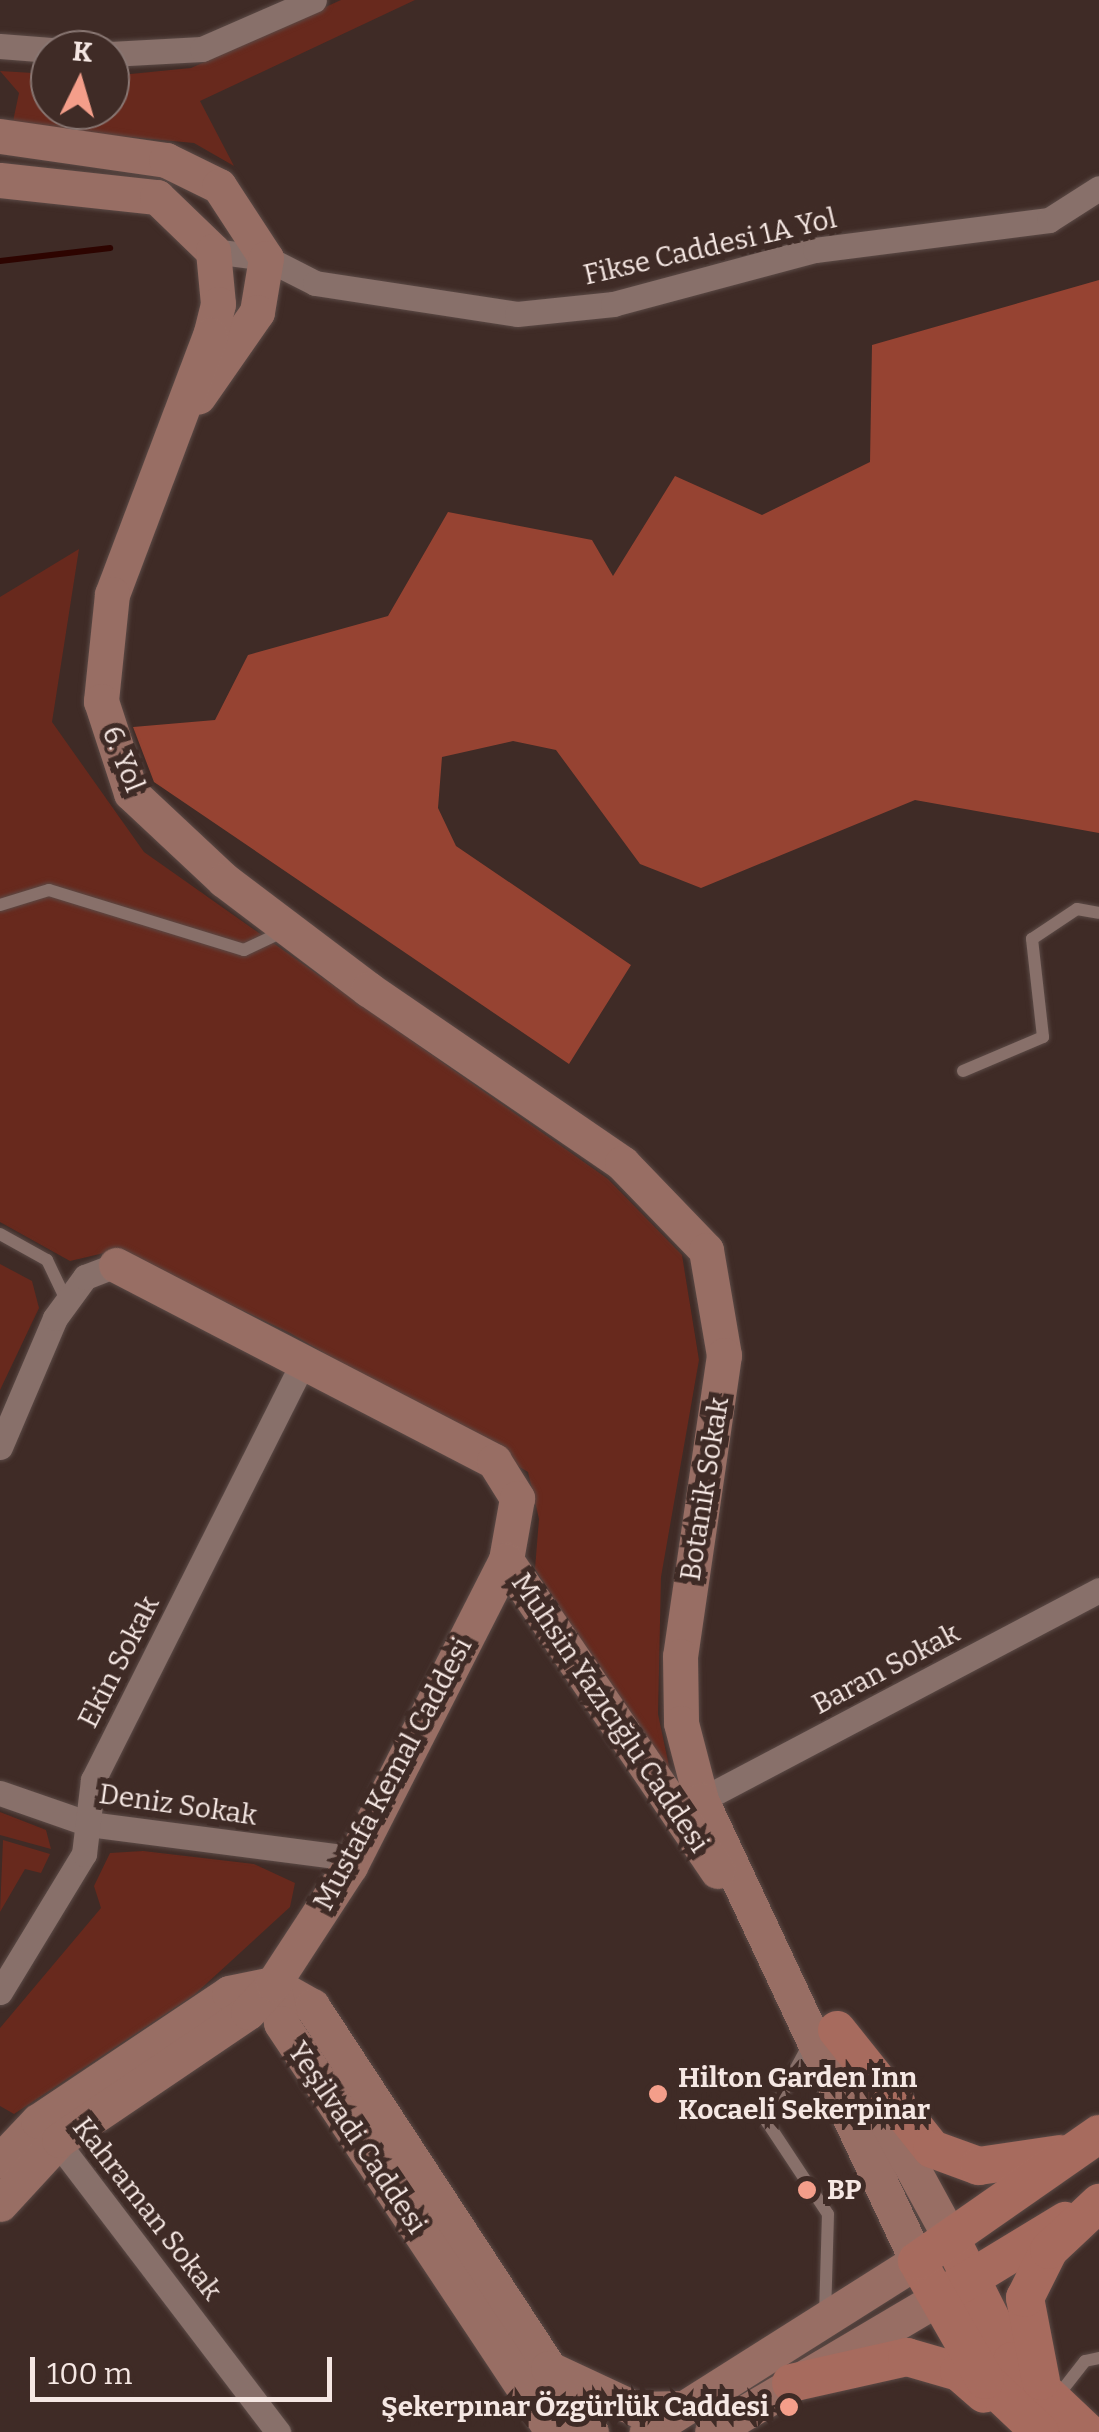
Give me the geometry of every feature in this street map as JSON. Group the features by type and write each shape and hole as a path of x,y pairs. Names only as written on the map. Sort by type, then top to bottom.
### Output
{"main road":[{"path":"824,2035 932,2149 979,2166 1035,2164 1094,2138"},
{"path":"917,2261 1094,2138"},
{"path":"935,2300 1099,2201"},
{"path":"1044,2418 1027,2345 1026,2298 1050,2250 1099,2201"},
{"name":"Muhsin Yazıcığlu Caddesi","path":"951,2239 1044,2418"},
{"name":"Muhsin Yazıcığlu Caddesi","path":"917,2261 935,2300 984,2380 1044,2418 1087,2432"},
{"path":"791,2383 907,2356 960,2372 1044,2418"}],"street":[{"path":"130,53 202,49 314,0"},
{"path":"0,46 30,48"},
{"path":"0,136 166,160 219,186 266,258 257,312 170,434"},
{"path":"0,180 156,197 213,251"},
{"name":"Fikse Caddesi 1A Yol","path":"213,251 266,258 314,284 517,314 613,304 814,250 1049,220 1099,188"},
{"name":"6. Yol","path":"213,251 218,304 112,594 101,702 131,794 289,929 368,989"},
{"name":"Botanik Sokak","path":"368,989 622,1164 706,1250 724,1355 680,1656 681,1723 702,1800 779,1958"},
{"path":"0,1447 67,1302 85,1277 116,1266"},
{"name":"Muhsin Yazıcığlu Caddesi","path":"116,1266 494,1461 517,1498 506,1560 779,1958 951,2239"},
{"name":"Ekin Sokak","path":"0,1992 84,1854 93,1780 304,1361"},
{"name":"Mustafa Kemal Caddesi","path":"0,2161 248,2012 273,1984 350,1866 506,1560"},
{"name":"Baran Sokak","path":"702,1800 1099,1590"},
{"name":"Deniz Sokak","path":"0,1793 89,1824 334,1856 350,1866"},
{"name":"Yeşilvadi Caddesi","path":"273,1984 312,2006 591,2432"},
{"name":"Yeşilvadi Caddesi","path":"273,1984 280,2023 553,2432"},
{"name":"Muhsin Yazıcığlu Caddesi","path":"824,2035 917,2261"},
{"name":"Mustafa Kemal Caddesi","path":"0,2204 48,2130"},
{"name":"Kahraman Sokak","path":"48,2130 278,2432"},
{"path":"708,2425 826,2322 917,2261"},
{"path":"646,2432 708,2425 791,2383 935,2300"},
{"path":"547,2367 636,2409 708,2425"}],"lane":[{"path":"0,905 49,890 244,950 289,929"},
{"path":"964,1071 1043,1036 1032,940 1077,909 1099,914"},
{"path":"0,1234 47,1260 67,1302"},
{"path":"824,2035 767,2122 828,2214 826,2322"},
{"path":"1044,2418 1085,2361 1099,2358"}],"shaded area":[{"path":"341,0 415,0 200,101 234,166 194,143 55,130 130,130 130,74 191,68"},
{"path":"0,71 30,73 30,128 12,126 19,93"},
{"path":"1099,280 1099,833 915,800 701,888 640,864 556,750 513,741 442,757 438,808 456,846 631,965 569,1064 154,782 133,727 215,720 248,655 388,616 448,512 592,540 613,576 675,476 762,515 870,462 872,345"},
{"path":"79,549 52,722 144,852 608,1179 682,1255 699,1360 661,1577 658,1714 673,1785 535,1569 539,1519 528,1472 290,1333 117,1250 70,1261 0,1222 0,597"},
{"path":"0,1264 32,1281 39,1308 0,1390"},
{"path":"0,1812 46,1830 51,1849 0,1835"},
{"path":"3,1840 50,1854 41,1873 25,1869 0,1912"},
{"path":"143,1851 254,1864 295,1883 290,1907 194,1995 14,2114 0,2106 0,2028 101,1908 94,1886 110,1853"}],"waterway":[{"path":"0,261 110,248"}],"place":[{"name":"Hilton Garden Inn Kocaeli Sekerpinar","path":"658,2094"},
{"name":"BP","path":"807,2190"},
{"name":"Şekerpınar Özgürlük Caddesi","path":"789,2407"}]}
